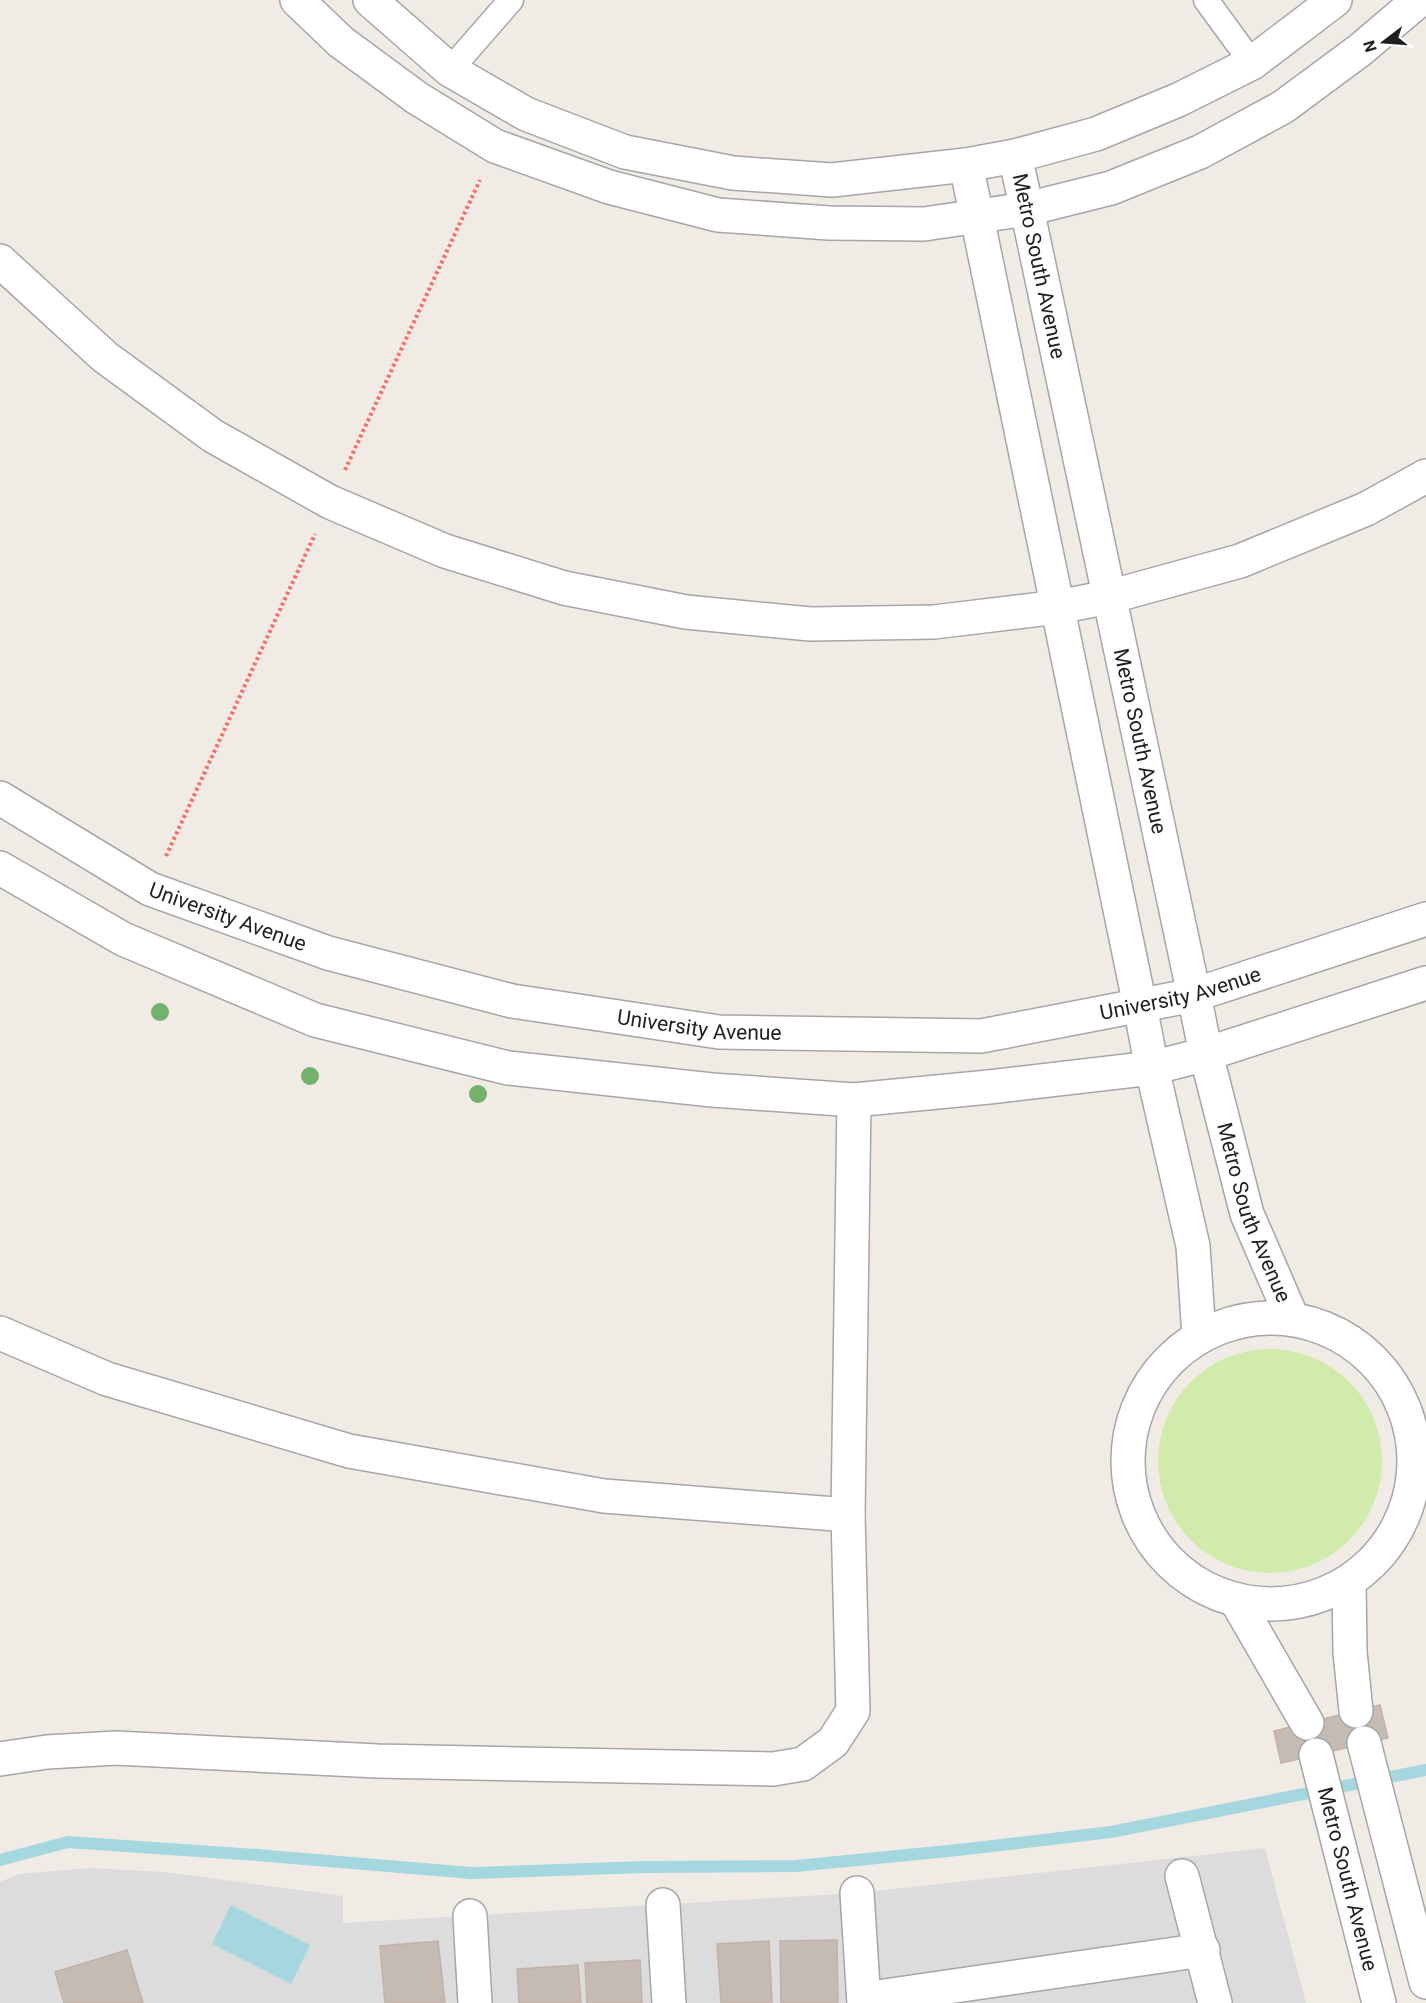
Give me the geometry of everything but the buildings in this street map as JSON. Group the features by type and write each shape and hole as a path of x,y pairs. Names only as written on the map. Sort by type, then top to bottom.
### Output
{"street":[{"path":"297,0 341,42 417,98 495,146 609,187 718,215 841,224 924,224 977,217 1027,209 1111,188 1200,152 1283,107 1360,50 1419,0"},
{"path":"370,0 450,70 526,114 625,152 733,173 832,180 966,165 1015,156 1096,134 1178,100 1252,63 1328,2"},
{"name":"Metro South Avenue","path":"1015,156 1206,1054 1247,1214 1292,1318"},
{"path":"966,165 1152,1068 1193,1246 1199,1336"},
{"path":"0,261 105,357 213,436 330,502 445,551 564,588 686,612 810,624 934,622 1058,607 1109,597 1240,561 1366,509 1426,476"},
{"name":"University Avenue","path":"0,798 150,889 328,953 512,1001 719,1032 981,1036 1194,995 1426,920"},
{"path":"0,868 123,939 315,1020 508,1068 712,1090 854,1100 1152,1068 1206,1054 1426,983"},
{"path":"0,1759 47,1752 117,1748 377,1761 772,1769 803,1764 833,1742 853,1711 848,1515 854,1100"},
{"name":"Metro South Avenue","path":"1260,1317 1292,1318 1312,1322 1347,1338 1369,1356 1388,1378 1399,1395 1412,1431 1414,1450 1412,1489 1400,1525 1378,1557 1348,1583 1323,1596 1294,1603 1265,1604 1236,1600 1216,1593 1179,1571 1164,1556 1141,1521 1134,1501 1128,1459 1134,1417 1153,1379 1166,1362 1199,1336 1228,1323 1260,1317"},
{"path":"0,1333 107,1379 349,1451 604,1496 848,1515"},
{"path":"1348,1583 1350,1652 1356,1711"},
{"path":"1236,1600 1307,1723"},
{"path":"1365,1747 1426,1982"},
{"name":"Metro South Avenue","path":"1316,1757 1379,2003"},
{"path":"1182,1876 1215,2003"},
{"path":"856,1893 864,2001 1203,1950"},
{"path":"663,1905 669,2003"},
{"path":"470,1916 475,2003"}],"lane":[{"path":"450,70 511,0"},
{"path":"1206,0 1252,63"}],"shaded area":[{"path":"1265,1848 1306,2003 0,2003 0,1882 19,1874 91,1868 165,1872 343,1896 343,1923 857,1893"}],"green space":[{"path":"1270,1349 1292,1351 1323,1362 1349,1382 1369,1408 1380,1439 1382,1461 1380,1483 1369,1514 1349,1540 1323,1560 1292,1571 1270,1573 1248,1571 1217,1560 1191,1540 1171,1514 1160,1483 1158,1461 1160,1439 1171,1408 1191,1382 1217,1362 1248,1351"}],"water":[{"path":"231,1905 310,1945 291,1984 212,1944"}],"waterway":[{"path":"0,1860 68,1842 471,1873 645,1867 796,1866 1111,1832 1426,1770"}]}
